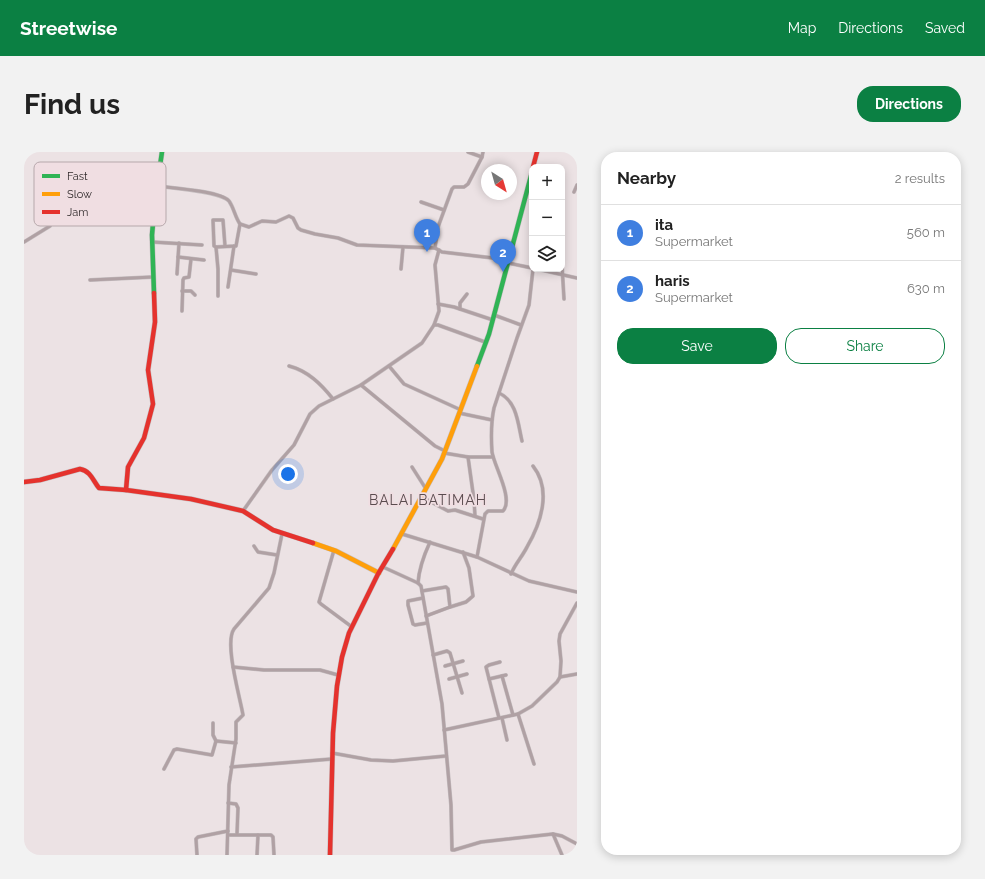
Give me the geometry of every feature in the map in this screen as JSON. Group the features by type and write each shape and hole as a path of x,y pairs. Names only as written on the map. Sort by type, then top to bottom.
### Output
{"street":[{"path":"161,162 162,152"},
{"path":"468,152 482,157"},
{"path":"435,248 437,232 452,189 454,187 466,186 482,157 483,152"},
{"path":"534,164 538,152"},
{"path":"330,855 332,753 338,675 342,657 352,627 379,573 422,497 444,452 460,412 494,317 529,184"},
{"path":"574,192 577,185"},
{"path":"166,187 214,194 224,197 231,204 240,224 237,244 234,246 228,287"},
{"path":"421,202 444,210"},
{"path":"240,224 248,227 262,221 276,222 289,216 293,217 301,230 338,238 364,246 435,248 442,252 493,258 508,265 529,268"},
{"path":"218,296 218,269 212,221 223,220 225,246"},
{"path":"24,242 50,226"},
{"path":"126,490 128,467 142,442 153,407 153,396 148,365 155,322 152,242 153,226"},
{"path":"152,242 202,245"},
{"path":"177,274 179,243"},
{"path":"216,247 234,246"},
{"path":"401,268 403,247"},
{"path":"243,511 272,470 294,445 313,410 361,385 424,341 438,317 435,265 439,250"},
{"path":"178,257 204,260"},
{"path":"182,311 182,280 190,276 191,259"},
{"path":"231,270 256,274"},
{"path":"477,557 484,519 487,512 502,512 505,510 507,505 503,485 493,457 492,420 499,393 530,302 532,272"},
{"path":"550,272 577,278"},
{"path":"562,275 564,299"},
{"path":"90,280 153,277"},
{"path":"182,291 191,291 195,294"},
{"path":"460,309 460,303 467,294"},
{"path":"438,304 521,325"},
{"path":"434,325 438,325 486,342"},
{"path":"289,366 303,371 313,378 322,385 333,399"},
{"path":"389,366 404,384 460,412 492,420"},
{"path":"361,385 444,452 468,457 493,457"},
{"path":"499,393 506,396 514,410 522,441"},
{"path":"468,457 475,516"},
{"path":"511,574 515,564 528,546 538,525 542,512 544,500 542,489 537,471 533,466"},
{"path":"412,467 426,489"},
{"path":"24,482 35,481 82,469 88,472 99,488 126,490 191,499 243,511 282,534 334,550 379,573"},
{"path":"422,497 448,511 456,510 484,519"},
{"path":"227,855 228,804 231,767 236,743 237,721 243,715 233,667 231,637 232,632 269,588 273,578 282,534"},
{"path":"402,534 477,557 528,581 577,592"},
{"path":"418,583 418,574 421,563 430,542"},
{"path":"254,546 258,552 277,555"},
{"path":"334,550 320,602 352,627"},
{"path":"426,616 466,602 473,596 468,568 463,552"},
{"path":"383,567 420,584 422,591 442,704 451,805 452,855"},
{"path":"422,591 448,588 450,607"},
{"path":"423,598 408,601 408,605 411,622 413,624 427,623"},
{"path":"444,730 518,714 532,706 557,682 560,677 560,634 577,603"},
{"path":"433,655 448,651 450,653 462,693"},
{"path":"445,666 462,661"},
{"path":"500,662 487,666 486,669 506,740"},
{"path":"233,667 264,670 320,670 338,675"},
{"path":"449,679 467,674"},
{"path":"560,677 577,674"},
{"path":"489,679 506,675"},
{"path":"502,676 513,715"},
{"path":"518,714 534,764"},
{"path":"164,769 174,750 212,755 216,741 213,735 214,723"},
{"path":"216,741 236,743"},
{"path":"332,753 371,760 393,761 446,756"},
{"path":"231,767 332,759"},
{"path":"228,804 236,804 238,808 237,834"},
{"path":"197,855 196,840 198,837 228,833 272,835 274,855"},
{"path":"452,850 481,842 553,834 562,836 577,844"},
{"path":"553,834 562,855"},
{"path":"257,855 258,835"}],"traffic: fast":[{"path":"161,162 162,152"},
{"path":"477,366 489,334 529,183"},
{"path":"153,226 154,293"}],"traffic: slow":[{"path":"393,549 442,459 477,366"},
{"path":"313,543 336,551 379,573"}],"traffic: jam":[{"path":"534,164 537,152"},
{"path":"126,490 128,467 144,438 153,404 148,370 155,322 154,293"},
{"path":"24,482 40,480 80,469 87,472 99,488 126,490 191,499 243,511 273,530 313,543"},
{"path":"330,855 333,733 337,686 342,657 349,633 378,574 393,549"}],"place":[{"name":"ita","path":"427,252"},
{"name":"haris","path":"503,272"}],"district":[{"name":"BALAI BATIMAH","path":"428,500"}]}
